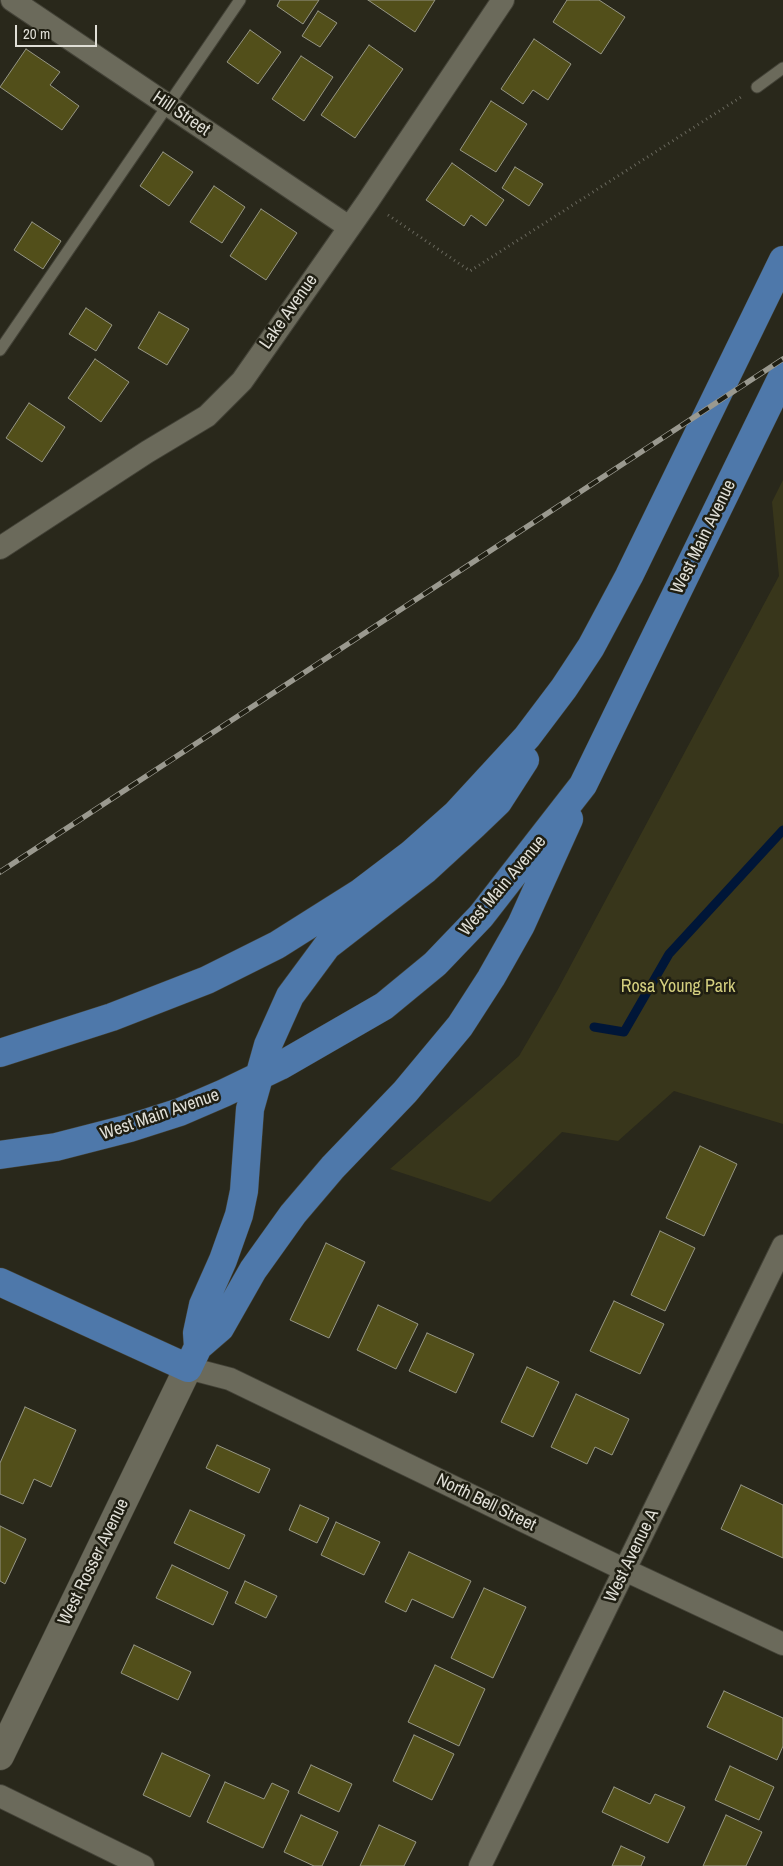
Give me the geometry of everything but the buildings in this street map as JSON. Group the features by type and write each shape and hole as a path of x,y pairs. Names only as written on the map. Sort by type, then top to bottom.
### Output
{"main road":[{"path":"0,1053 112,1017 207,980 277,945 334,910 387,873 456,814 510,757 564,688 591,647 629,576 783,260"},
{"name":"West Main Avenue","path":"0,1155 56,1147 130,1128 180,1112 258,1078 384,1006 435,964 481,916 583,785 783,375"},
{"path":"193,1358 203,1305 223,1260 239,1215 244,1191 250,1109 258,1078 278,1020 290,996 315,960 340,935 401,889 447,850 498,802 522,766 564,688"},
{"path":"193,1358 220,1328 259,1262 293,1214 333,1167 417,1078 476,1002 521,926 583,785"},
{"path":"0,1282 193,1358"}],"street":[{"name":"Hill Street","path":"12,0 349,227"},
{"name":"Lake Avenue","path":"0,548 147,452 207,416 242,381 368,202 503,0"},
{"name":"West Avenue A","path":"480,1866 783,1246"},
{"name":"North Bell Street","path":"193,1358 230,1379 625,1570 783,1644"},
{"name":"West Rosser Avenue","path":"0,1756 193,1358"},
{"path":"0,1796 143,1866"}],"lane":[{"path":"0,350 240,0"},
{"path":"757,87 783,68"}],"path":[{"path":"368,202 470,271 757,87"}],"green space":[{"name":"Rosa Young Park","path":"783,480 783,1124 674,1091 618,1141 562,1132 490,1202 390,1169 519,1056 557,991 779,576 772,502"}],"waterway":[{"path":"594,1027 624,1032 669,954 783,830"}],"railway":[{"path":"0,872 783,359"}]}
